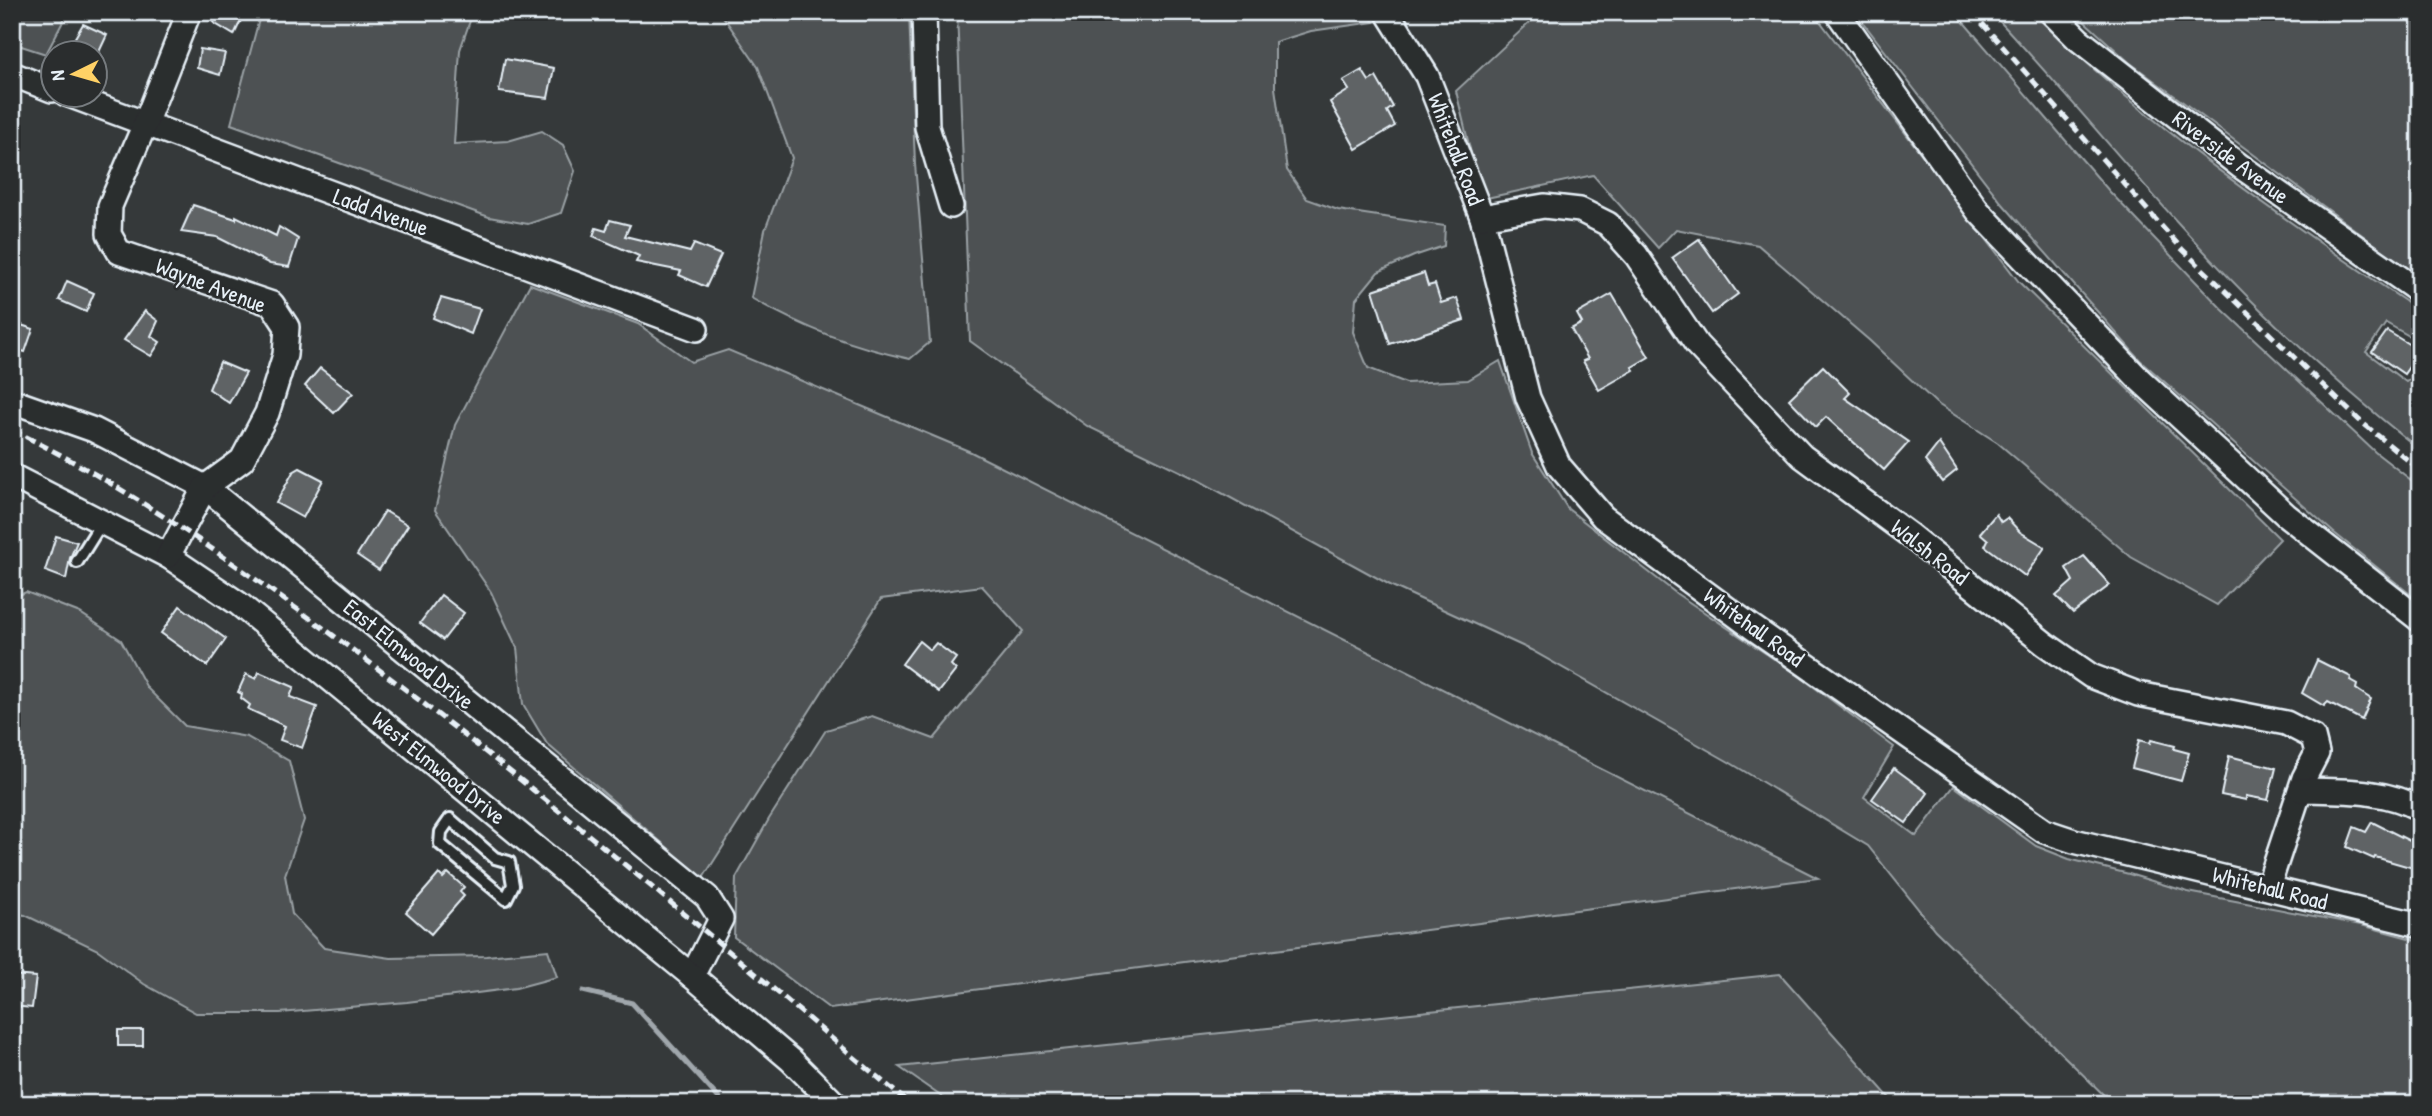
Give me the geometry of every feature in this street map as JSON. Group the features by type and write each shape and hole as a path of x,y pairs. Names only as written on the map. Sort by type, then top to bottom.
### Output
{"street":[{"name":"Wayne Avenue","path":"169,556 205,487 242,460 267,413 285,355 287,327 272,304 120,252 109,234 110,206 189,12"},
{"path":"925,12 927,127 951,206"},
{"name":"Whitehall Road","path":"1387,12 1427,76 1482,217 1528,398 1559,466 1603,517 1752,627 2044,831 2074,841 2420,925"},
{"path":"1837,12 1979,211 2130,369 2286,515 2420,620"},
{"name":"Riverside Avenue","path":"2051,12 2078,39 2240,166 2420,292"},
{"path":"12,74 38,84"},
{"name":"Ladd Avenue","path":"103,108 696,329"},
{"name":"Walsh Road","path":"1482,217 1544,206 1580,209 1608,224 1636,255 1697,345 1802,456 1908,534 2045,644 2091,676 2138,694 2286,723 2313,737 2317,753 2301,790 2268,887"},
{"name":"East Elmwood Drive","path":"12,401 94,430 205,487 709,899 721,919 692,976"},
{"name":"West Elmwood Drive","path":"12,476 169,556 239,604 519,852 692,976 791,1060 835,1104"},
{"path":"2301,790 2353,791 2407,802 2420,809"}],"lane":[{"path":"77,562 102,522"},
{"path":"450,819 495,858 519,852 513,885 506,899 440,844 441,832 450,819"}],"shaded area":[{"path":"12,12 68,12 54,38 38,38 38,51 12,43"},
{"path":"261,12 473,12 460,50 454,144 508,141 542,131 563,145 575,171 561,213 528,224 489,217 231,124"},
{"path":"720,12 909,12 915,164 930,342 910,359 828,335 751,298 765,230 792,158 758,67"},
{"path":"957,12 1367,12 1374,22 1311,31 1275,42 1275,88 1287,170 1307,199 1338,210 1445,226 1444,246 1378,272 1356,299 1353,332 1368,368 1406,383 1468,380 1500,361 1532,453 1568,509 1677,594 1798,675 1894,747 1864,797 1916,836 1954,786 2036,846 2069,859 2188,892 2361,925 2420,941 2420,1104 2113,1104 1935,930 1868,846 1729,762 1531,650 1392,586 1198,480 1087,426 970,341"},
{"path":"1541,12 1813,12 2019,282 2280,539 2217,605 2131,557 1998,443 1936,403 1870,341 1758,245 1676,229 1658,248 1593,175 1482,199 1456,91"},
{"path":"1855,12 1955,12 2110,192 2222,309 2375,452 2420,487 2420,602 2333,532 2140,360 2001,202"},
{"path":"1991,12 2032,12 2170,133 2318,242 2420,311 2420,342 2386,323 2366,352 2406,382 2420,372 2420,450 2321,366 2228,277"},
{"path":"2074,12 2420,12 2420,278 2129,62"},
{"path":"530,284 638,324 691,362 728,350 971,452 1818,878 830,1009 734,937 736,878 769,819 826,730 872,716 934,739 1023,631 982,586 881,599 703,878 547,744 523,704 517,648 491,592 435,510 455,425"},
{"path":"26,592 80,613 121,640 147,688 185,726 247,737 289,761 304,820 285,875 292,914 324,948 391,958 486,956 548,950 557,977 516,988 407,1002 280,1013 196,1013 144,984 98,950 25,915 12,913 12,598"},
{"path":"1780,974 1895,1104 952,1104 899,1067"}],"building":[{"path":"218,12 245,12 234,35 214,23"},
{"path":"83,24 107,35 106,38 75,38"},
{"path":"200,49 225,53 220,75 197,68"},
{"path":"505,59 554,68 548,98 499,92"},
{"path":"1362,70 1369,81 1376,77 1393,107 1387,111 1395,126 1356,149 1330,102 1349,90 1343,81"},
{"path":"193,205 236,219 236,216 276,236 279,227 298,239 289,267 270,264 217,237 181,232"},
{"path":"610,220 630,225 625,236 690,252 694,244 721,255 706,287 679,275 681,271 636,262 639,256 593,236 596,228 606,231"},
{"path":"1699,239 1738,294 1712,313 1672,258"},
{"path":"1424,273 1428,286 1435,284 1441,303 1457,298 1464,320 1390,344 1373,290"},
{"path":"67,281 94,293 86,312 59,300"},
{"path":"1612,294 1649,357 1632,367 1634,370 1599,390 1583,361 1588,359 1571,329 1582,323 1577,314"},
{"path":"441,298 480,309 471,334 433,318"},
{"path":"145,311 158,321 151,336 160,342 151,356 124,340"},
{"path":"12,322 33,329 25,352 12,348"},
{"path":"2387,331 2420,351 2404,374 2372,352"},
{"path":"220,362 246,373 229,403 209,389"},
{"path":"1823,366 1850,393 1845,398 1909,442 1884,470 1826,417 1816,427 1789,399"},
{"path":"320,368 353,393 334,413 305,386"},
{"path":"1939,443 1957,470 1942,482 1925,461"},
{"path":"300,468 323,480 303,518 276,503 293,472"},
{"path":"385,511 408,525 379,570 357,555"},
{"path":"1996,514 2001,522 2007,518 2020,532 2045,547 2025,576 1985,546 1988,540 1980,533"},
{"path":"56,536 77,542 70,558 66,579 45,571"},
{"path":"2084,556 2110,585 2073,613 2056,596 2073,581 2066,568"},
{"path":"441,595 464,613 443,640 420,623"},
{"path":"180,606 226,639 207,666 161,633"},
{"path":"919,641 930,650 936,643 956,658 951,665 956,670 939,692 902,664"},
{"path":"2317,660 2351,677 2350,681 2357,685 2356,689 2371,699 2362,720 2328,702 2324,706 2302,693"},
{"path":"259,672 294,687 290,697 317,707 302,748 280,740 285,726 248,709 250,705 241,698 242,694 238,692 246,674 256,679"},
{"path":"2139,740 2175,746 2174,749 2189,753 2181,781 2132,768"},
{"path":"2229,756 2276,768 2268,800 2246,796 2246,800 2221,795"},
{"path":"1894,768 1928,793 1906,823 1872,799"},
{"path":"2372,822 2420,846 2420,870 2375,857 2374,859 2347,847 2354,827 2366,832"},
{"path":"448,873 464,887 460,892 464,896 431,934 406,912 439,874 443,878"},
{"path":"12,975 36,977 32,1008 12,1006"},
{"path":"118,1030 143,1030 143,1046 118,1046"}],"waterway":[{"path":"583,991 632,1003 724,1104"}],"railway":[{"path":"1972,12 2182,249 2359,420 2420,470"},
{"path":"12,430 88,470 162,516 360,655 577,826 910,1104"}]}
